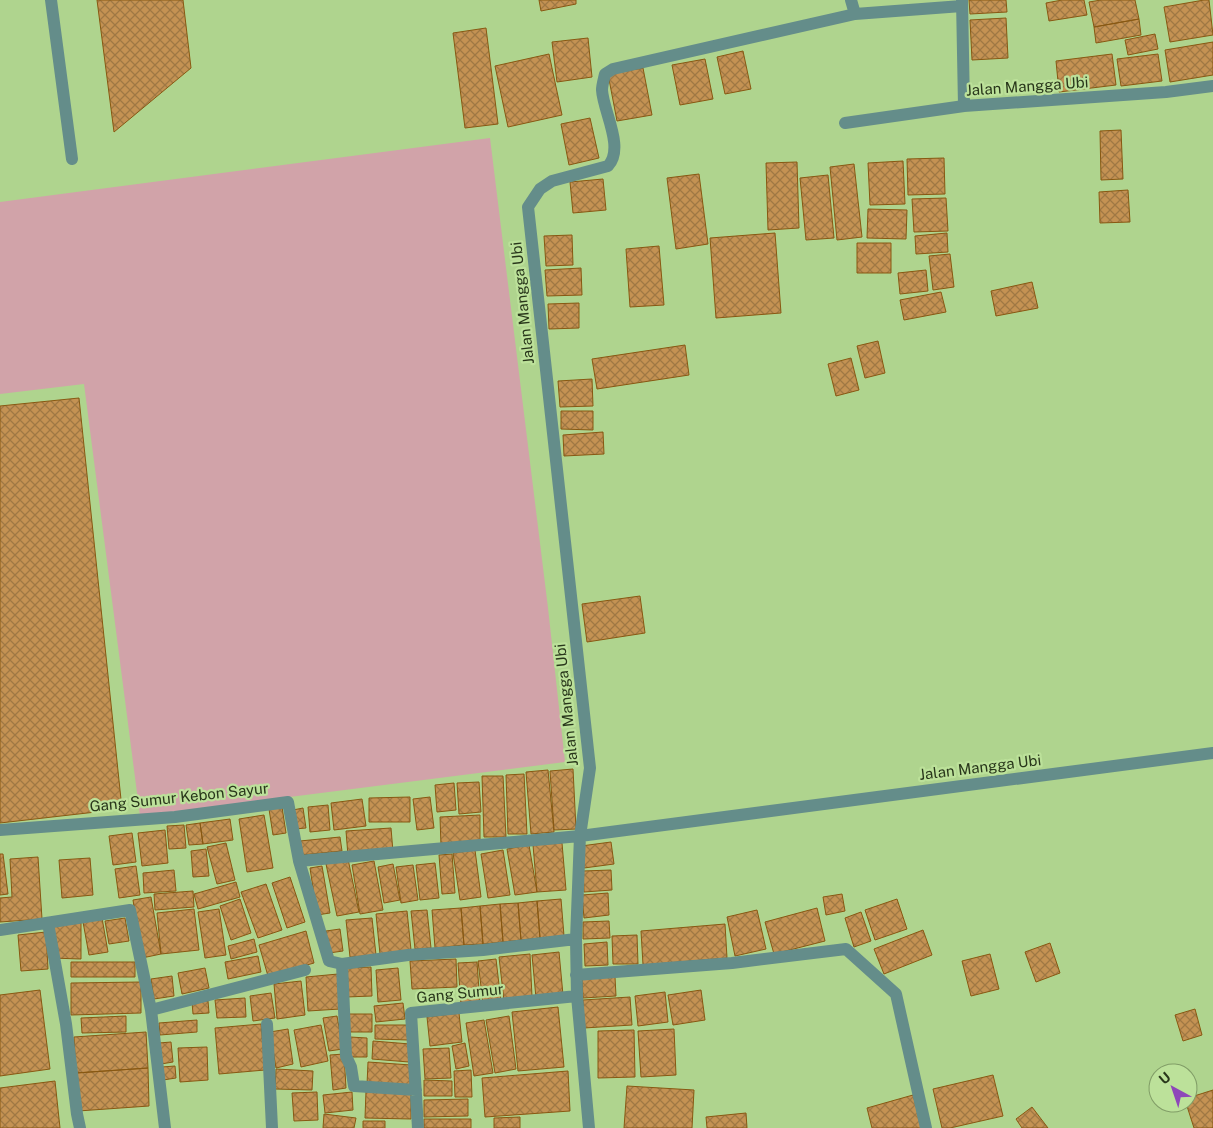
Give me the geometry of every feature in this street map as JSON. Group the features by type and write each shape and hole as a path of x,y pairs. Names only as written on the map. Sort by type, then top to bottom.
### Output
{"street":[{"path":"52,0 72,159"},
{"path":"851,0 855,14 962,3 964,106"},
{"name":"Jalan Mangga Ubi","path":"855,14 613,68 605,74 602,89 615,147 614,157 608,166 552,181 540,189 528,207 590,768 580,836 1213,753"},
{"name":"Jalan Mangga Ubi","path":"844,123 964,106 1166,92 1213,86"},
{"name":"Gang Sumur Kebon Sayur","path":"0,830 174,817 288,802 299,862"},
{"path":"576,939 483,950 408,955 342,964 330,961 299,862 580,836 576,975 590,1128"},
{"path":"0,930 130,910 150,1010 165,1128"},
{"path":"48,923 66,1024 80,1128"},
{"path":"576,975 732,963 846,949 896,994 926,1128"},
{"path":"342,964 346,1056 351,1067 354,1086 416,1090 418,1128"},
{"path":"150,1010 305,970"},
{"name":"Gang Sumur","path":"416,1090 411,1013 577,996"},
{"path":"267,1024 272,1128"}],"shaded area":[{"path":"490,138 565,762 140,816 84,384 0,394 0,202"}],"building":[{"path":"97,0 183,0 191,68 114,132"},
{"path":"539,0 576,0 576,4 541,11"},
{"path":"969,0 1006,0 1007,12 970,14"},
{"path":"1062,0 1084,0 1087,15 1049,21 1046,3"},
{"path":"1135,0 1139,19 1094,27 1089,2"},
{"path":"1209,0 1213,35 1170,42 1164,7"},
{"path":"1006,18 1008,58 972,60 970,20"},
{"path":"1139,19 1141,35 1096,43 1094,27"},
{"path":"486,28 498,124 465,128 453,33"},
{"path":"1155,34 1158,49 1128,55 1125,40"},
{"path":"588,38 592,77 557,82 552,42"},
{"path":"1213,42 1213,75 1170,82 1165,50"},
{"path":"743,51 751,89 725,94 717,57"},
{"path":"549,54 562,115 508,127 495,66"},
{"path":"1112,54 1116,85 1059,92 1056,61"},
{"path":"1158,54 1162,81 1121,86 1117,59"},
{"path":"705,59 713,99 680,105 672,65"},
{"path":"643,68 652,115 617,121 608,74"},
{"path":"590,118 599,158 569,165 561,124"},
{"path":"1121,130 1123,179 1101,180 1100,131"},
{"path":"944,158 945,194 908,195 907,159"},
{"path":"903,161 905,204 870,205 868,163"},
{"path":"797,162 799,228 768,230 766,163"},
{"path":"854,164 862,237 837,240 830,167"},
{"path":"699,174 708,244 676,249 667,178"},
{"path":"828,175 834,238 806,240 800,178"},
{"path":"603,179 606,210 573,213 570,182"},
{"path":"1128,190 1130,222 1100,223 1099,192"},
{"path":"946,198 948,231 914,232 912,199"},
{"path":"868,209 907,210 906,239 867,238"},
{"path":"775,233 781,313 716,318 710,238"},
{"path":"947,233 948,252 916,254 915,236"},
{"path":"572,235 573,265 546,266 544,236"},
{"path":"857,243 891,243 891,273 857,273"},
{"path":"659,246 664,305 630,307 626,249"},
{"path":"950,254 954,287 933,290 929,256"},
{"path":"581,268 582,295 547,296 545,270"},
{"path":"926,270 928,291 900,294 898,273"},
{"path":"1032,282 1038,308 996,316 991,291"},
{"path":"941,292 946,312 904,320 900,300"},
{"path":"579,303 579,328 549,329 548,304"},
{"path":"878,341 885,373 865,378 857,346"},
{"path":"685,345 689,375 597,389 592,359"},
{"path":"851,358 859,390 836,396 828,364"},
{"path":"592,379 593,406 560,407 558,381"},
{"path":"79,398 122,809 0,823 0,406"},
{"path":"561,411 593,411 593,430 561,429"},
{"path":"603,432 604,454 564,456 563,435"},
{"path":"640,596 645,633 587,642 582,604"},
{"path":"573,769 576,829 554,830 550,771"},
{"path":"548,770 554,832 531,834 526,772"},
{"path":"524,774 527,834 508,834 506,775"},
{"path":"482,776 503,776 506,837 484,837"},
{"path":"479,782 481,812 459,814 457,783"},
{"path":"454,783 456,810 437,812 435,785"},
{"path":"410,797 410,822 369,822 369,798"},
{"path":"430,797 434,828 417,830 413,799"},
{"path":"362,799 366,826 334,830 331,803"},
{"path":"328,805 330,830 310,832 308,807"},
{"path":"282,807 286,833 273,835 269,809"},
{"path":"303,808 306,828 295,829 293,810"},
{"path":"264,815 273,868 247,872 239,819"},
{"path":"480,815 480,844 441,846 440,817"},
{"path":"230,819 233,840 203,844 200,823"},
{"path":"200,823 203,844 189,845 186,825"},
{"path":"184,825 186,848 169,849 167,826"},
{"path":"391,828 393,852 348,856 346,831"},
{"path":"165,830 168,863 142,866 138,833"},
{"path":"132,833 136,862 113,865 109,836"},
{"path":"340,837 342,851 301,855 300,841"},
{"path":"611,842 614,864 584,868 581,846"},
{"path":"226,843 235,880 217,884 207,847"},
{"path":"562,843 566,890 537,892 533,845"},
{"path":"529,845 537,892 515,895 507,849"},
{"path":"206,849 209,876 193,877 191,851"},
{"path":"475,850 481,897 460,900 453,853"},
{"path":"503,850 510,895 488,898 481,854"},
{"path":"0,854 3,854 8,894 0,895"},
{"path":"452,854 455,893 442,894 439,855"},
{"path":"38,857 42,919 0,922 0,898 12,897 10,859"},
{"path":"90,858 93,895 62,898 59,860"},
{"path":"348,859 359,912 337,916 326,864"},
{"path":"374,861 383,910 360,914 352,865"},
{"path":"435,863 439,898 420,900 416,865"},
{"path":"393,864 400,900 384,903 378,867"},
{"path":"413,865 418,900 401,903 396,867"},
{"path":"136,866 140,895 119,898 115,869"},
{"path":"322,866 330,913 317,915 310,868"},
{"path":"174,870 176,891 144,893 143,873"},
{"path":"611,870 612,890 584,892 583,871"},
{"path":"290,877 305,922 287,928 272,883"},
{"path":"236,882 240,897 198,909 194,894"},
{"path":"266,884 282,930 258,938 241,892"},
{"path":"193,891 194,907 155,910 154,894"},
{"path":"608,893 609,915 584,918 582,895"},
{"path":"842,894 845,911 826,915 823,897"},
{"path":"151,897 161,954 142,958 133,900"},
{"path":"240,899 251,933 231,940 220,906"},
{"path":"561,899 564,936 540,938 537,901"},
{"path":"897,899 907,929 875,940 865,910"},
{"path":"537,901 540,938 521,940 518,903"},
{"path":"518,903 521,940 503,942 500,904"},
{"path":"500,904 503,942 483,944 480,906"},
{"path":"480,906 483,944 464,945 461,908"},
{"path":"461,908 464,945 435,948 432,910"},
{"path":"817,908 825,941 774,954 765,922"},
{"path":"194,909 199,950 161,954 157,913"},
{"path":"219,909 226,955 205,958 198,912"},
{"path":"427,910 431,948 415,949 411,911"},
{"path":"757,910 766,949 735,956 727,917"},
{"path":"407,911 411,950 380,954 376,914"},
{"path":"861,912 871,941 854,947 845,918"},
{"path":"102,918 108,952 89,955 83,922"},
{"path":"125,918 129,941 109,944 105,921"},
{"path":"372,918 376,955 350,957 346,920"},
{"path":"609,921 610,938 583,939 583,922"},
{"path":"52,923 81,923 81,959 51,958"},
{"path":"725,924 727,958 643,965 641,931"},
{"path":"340,929 343,951 329,953 326,931"},
{"path":"923,930 932,955 884,974 874,949"},
{"path":"306,931 314,963 268,976 259,945"},
{"path":"46,932 48,969 21,971 18,935"},
{"path":"637,935 638,964 613,964 612,936"},
{"path":"254,939 257,952 231,959 228,946"},
{"path":"607,942 608,965 585,966 584,944"},
{"path":"1050,943 1060,973 1036,982 1025,952"},
{"path":"559,952 563,995 536,998 532,955"},
{"path":"530,954 532,997 504,1001 499,957"},
{"path":"990,954 999,989 971,996 962,961"},
{"path":"258,956 261,972 228,979 225,962"},
{"path":"456,959 457,987 412,989 410,961"},
{"path":"496,959 501,1002 483,1004 478,961"},
{"path":"71,962 135,962 135,977 71,977"},
{"path":"477,962 480,1004 461,1006 458,963"},
{"path":"371,967 372,996 346,997 345,968"},
{"path":"205,968 209,988 182,994 178,973"},
{"path":"398,968 401,1000 378,1002 376,970"},
{"path":"338,974 340,1009 308,1011 306,977"},
{"path":"172,976 174,996 154,999 151,979"},
{"path":"615,977 616,996 583,998 582,978"},
{"path":"301,981 305,1015 277,1019 274,984"},
{"path":"141,982 141,1013 71,1015 71,983"},
{"path":"40,990 50,1069 0,1076 0,995"},
{"path":"701,990 705,1020 673,1025 668,995"},
{"path":"665,992 668,1022 638,1026 635,996"},
{"path":"271,993 275,1018 253,1021 250,996"},
{"path":"630,997 632,1025 584,1028 583,1000"},
{"path":"245,998 246,1017 217,1018 215,1000"},
{"path":"208,1001 209,1013 193,1014 192,1002"},
{"path":"403,1003 405,1019 376,1022 374,1006"},
{"path":"558,1007 564,1067 518,1071 512,1012"},
{"path":"1195,1009 1202,1035 1183,1041 1175,1015"},
{"path":"459,1013 462,1042 430,1046 427,1017"},
{"path":"346,1014 372,1014 372,1032 346,1032"},
{"path":"126,1016 126,1032 82,1033 81,1018"},
{"path":"337,1016 343,1049 329,1051 323,1018"},
{"path":"509,1016 516,1069 495,1073 486,1020"},
{"path":"197,1020 197,1032 160,1035 159,1023"},
{"path":"484,1020 493,1073 474,1076 466,1023"},
{"path":"261,1024 265,1070 219,1074 215,1028"},
{"path":"321,1025 328,1061 301,1067 294,1030"},
{"path":"375,1025 408,1025 408,1040 375,1039"},
{"path":"288,1029 293,1064 276,1068 270,1032"},
{"path":"674,1029 676,1075 641,1077 638,1031"},
{"path":"634,1030 635,1077 598,1078 598,1031"},
{"path":"146,1032 148,1068 76,1073 74,1037"},
{"path":"350,1037 367,1038 367,1057 349,1057"},
{"path":"373,1041 410,1044 409,1062 372,1059"},
{"path":"171,1042 173,1062 161,1064 159,1043"},
{"path":"465,1043 469,1066 456,1069 452,1046"},
{"path":"207,1047 208,1080 180,1082 178,1048"},
{"path":"449,1048 451,1078 425,1079 423,1049"},
{"path":"344,1054 346,1088 333,1090 330,1055"},
{"path":"368,1062 411,1065 410,1088 367,1085"},
{"path":"175,1066 176,1078 163,1080 162,1067"},
{"path":"148,1068 149,1106 78,1111 76,1073"},
{"path":"276,1069 313,1071 312,1090 275,1089"},
{"path":"471,1070 472,1097 455,1097 454,1071"},
{"path":"568,1071 570,1111 485,1117 482,1078"},
{"path":"993,1075 1003,1116 950,1128 942,1128 933,1089"},
{"path":"424,1080 452,1081 452,1096 424,1096"},
{"path":"55,1081 60,1128 0,1128 0,1088"},
{"path":"627,1086 694,1090 692,1128 624,1128"},
{"path":"1213,1090 1213,1128 1194,1128 1189,1113 1198,1113 1198,1095"},
{"path":"366,1091 411,1092 411,1119 365,1118"},
{"path":"317,1092 318,1120 294,1121 292,1093"},
{"path":"352,1092 353,1110 325,1113 323,1095"},
{"path":"913,1095 922,1128 872,1128 867,1108"},
{"path":"468,1099 468,1116 424,1117 424,1100"},
{"path":"1032,1107 1048,1128 1022,1128 1016,1119"},
{"path":"746,1113 747,1128 707,1128 706,1117"},
{"path":"324,1114 356,1118 354,1128 323,1128"},
{"path":"520,1117 520,1128 494,1128 494,1118"},
{"path":"424,1119 471,1119 471,1128 424,1128"},
{"path":"363,1121 385,1121 385,1128 363,1128"}]}
